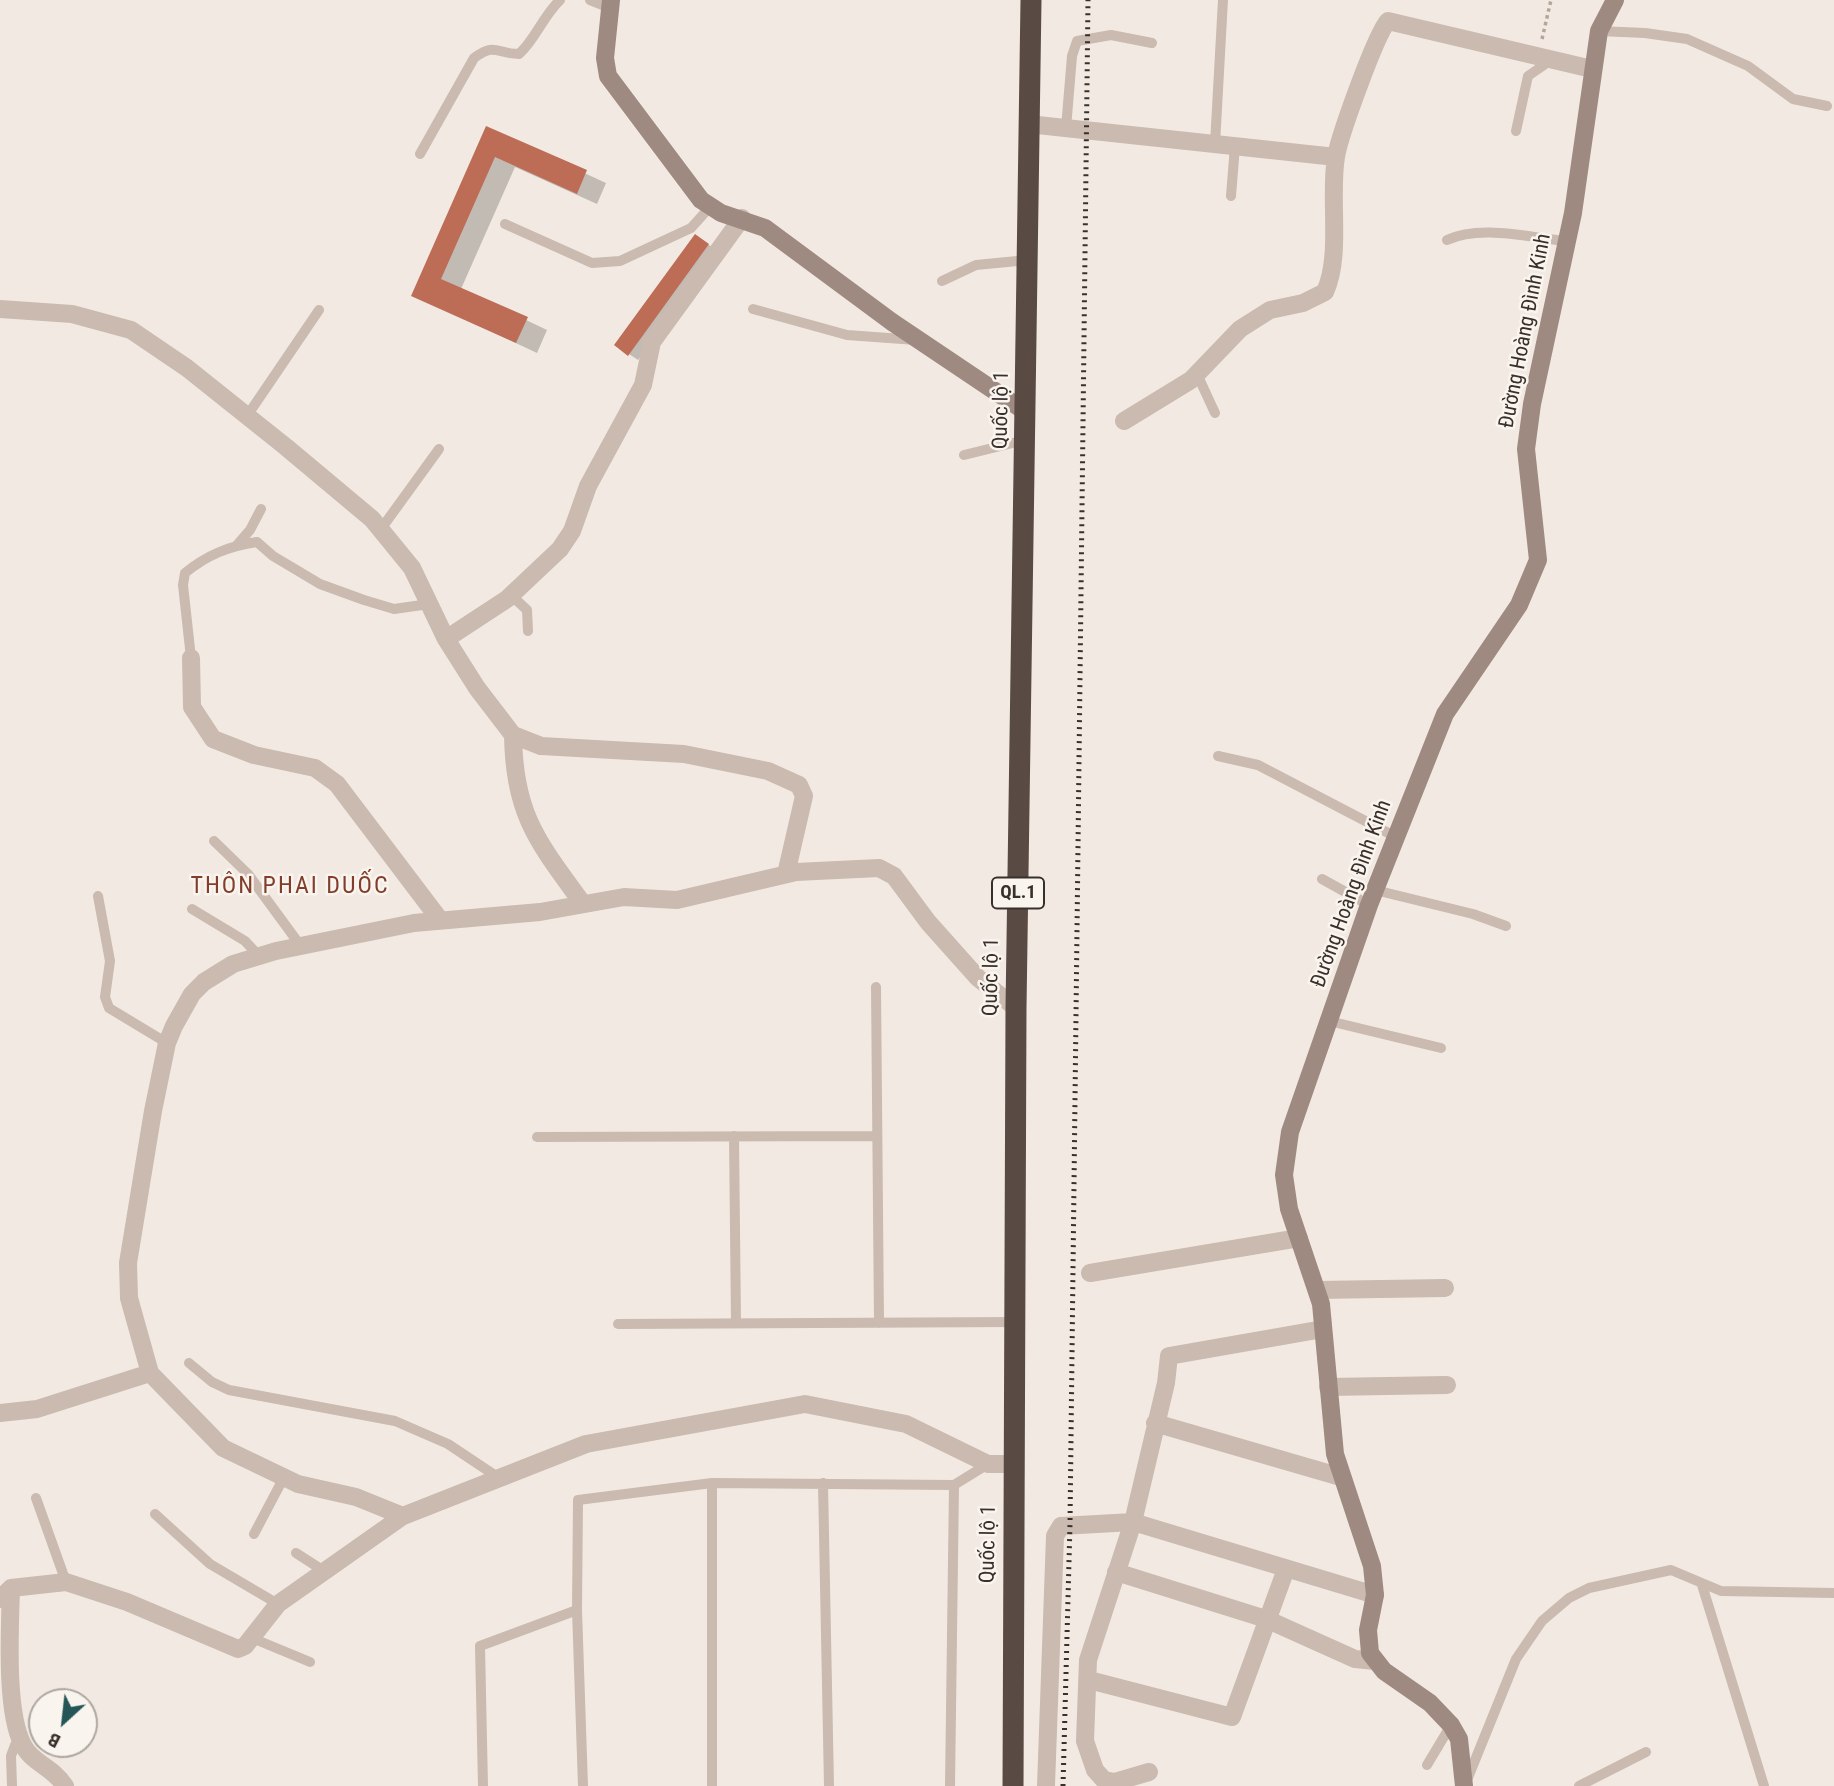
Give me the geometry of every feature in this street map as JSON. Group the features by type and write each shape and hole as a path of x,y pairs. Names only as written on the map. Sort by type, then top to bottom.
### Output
{"highway":[{"name":"Quốc lộ 1","path":"1013,1786 1016,1008 1031,0"}],"street":[{"name":"Đường Hoàng Đình Kinh","path":"1375,1661 1368,1643 1375,1595 1372,1566 1341,1477 1317,1290 1286,1189 1286,1156 1290,1132 1372,898 1445,714 1519,605 1535,572 1538,560 1526,449 1532,404 1567,241 1599,31 1615,0"},
{"path":"610,4 605,58 608,76 709,208 742,218 788,244 918,340 1026,412"},
{"path":"1124,421 1197,374 1240,328 1270,310 1303,303 1325,292 1335,224 1336,157 1366,67 1388,21 1592,69"},
{"path":"1028,124 1336,157"},
{"path":"446,639 511,595 544,566 572,531 588,486 643,385 652,342 742,218"},
{"path":"0,309 72,314 131,330 187,368 247,416 381,529 412,568 446,639 477,688 513,734 541,746 684,754 768,771 799,785 804,796 786,874"},
{"path":"191,658 192,707 212,738 254,755 314,768 337,784 440,920"},
{"path":"513,734 513,770 519,799 534,838 583,904"},
{"path":"403,1516 356,1497 283,1479 223,1448 150,1373 129,1298 128,1263 167,1043 192,994 204,982 233,964 300,945 440,920 540,912 624,897 677,900 786,874 880,868 894,876 928,922 978,978 1016,1008"},
{"path":"1090,1273 1299,1238"},
{"path":"1317,1290 1445,1288"},
{"path":"1149,1772 1115,1782 1104,1780 1095,1770 1085,1741 1088,1660 1133,1522 1169,1356 1323,1329"},
{"path":"0,1413 37,1409 150,1373"},
{"path":"1328,1387 1447,1385"},
{"path":"65,1786 53,1769 30,1756 22,1744 9,1678 6,1594 66,1582 127,1601 238,1649 245,1646 278,1604 403,1516 586,1444 804,1404 906,1424 988,1464 1015,1464"},
{"path":"1155,1423 1341,1477"},
{"path":"1046,1786 1056,1533 1061,1526 1133,1522 1375,1595"},
{"path":"1089,1680 1232,1717 1286,1569"},
{"path":"1116,1572 1266,1619 1343,1655 1375,1661 1384,1671 1430,1703 1451,1725 1459,1739 1465,1786"}],"lane":[{"path":"420,154 474,58 487,49 494,48 519,54 526,48 547,13 560,0"},
{"path":"590,0 610,4"},
{"path":"1215,144 1223,0"},
{"path":"1599,31 1645,33 1687,39 1748,66 1793,99 1827,106"},
{"path":"1066,128 1072,56 1077,41 1111,35 1152,43"},
{"path":"1516,131 1528,76 1544,65 1543,56"},
{"path":"1231,195 1235,146"},
{"path":"505,224 592,263 620,261 691,228 709,208"},
{"path":"1447,240 1458,235 1475,233 1567,241"},
{"path":"942,281 976,265 1029,260"},
{"path":"753,309 847,335 918,340"},
{"path":"247,416 319,310"},
{"path":"1197,374 1215,413"},
{"path":"964,455 1026,440"},
{"path":"381,529 439,449"},
{"path":"237,545 250,530 261,509"},
{"path":"191,658 183,586 185,572 204,557 237,545 257,542 273,556 320,584 364,600 394,609 429,604"},
{"path":"511,595 527,610 528,631"},
{"path":"1217,756 1258,765 1279,774 1396,837"},
{"path":"214,841 248,874 300,945"},
{"path":"1322,879 1372,898 1473,914 1506,926"},
{"path":"98,896 110,961 105,998 109,1008 167,1043"},
{"path":"192,909 245,941 259,956"},
{"path":"876,987 878,1323"},
{"path":"1329,1021 1441,1048"},
{"path":"734,1136 736,1323"},
{"path":"537,1137 877,1136"},
{"path":"618,1324 1015,1322"},
{"path":"189,1363 212,1382 229,1390 394,1421 448,1444 499,1478"},
{"path":"583,1786 578,1500 712,1483 954,1485 988,1464"},
{"path":"254,1534 283,1479"},
{"path":"712,1483 712,1786"},
{"path":"823,1483 829,1786"},
{"path":"950,1786 954,1485"},
{"path":"36,1498 66,1582"},
{"path":"155,1514 210,1564 278,1604"},
{"path":"296,1553 324,1572"},
{"path":"1465,1786 1485,1729 1516,1660 1542,1621 1569,1598 1589,1588 1625,1578 1671,1570 1721,1591 1834,1593"},
{"path":"1702,1585 1763,1786"},
{"path":"483,1786 480,1646 578,1610"},
{"path":"252,1638 310,1662"},
{"path":"1427,1765 1451,1725"},
{"path":"12,1786 11,1756 15,1745 22,1744"},
{"path":"1579,1786 1646,1752"}],"path":[{"path":"1543,56 1551,0"}],"building":[{"path":"486,126 587,170 577,194 495,157 441,279 528,317 516,343 411,296"},
{"path":"695,234 709,244 628,356 614,345"}],"railway":[{"path":"1063,1786 1070,1524 1088,0"}],"district":[{"name":"THÔN PHAI DUỐC","path":"290,887"}]}
